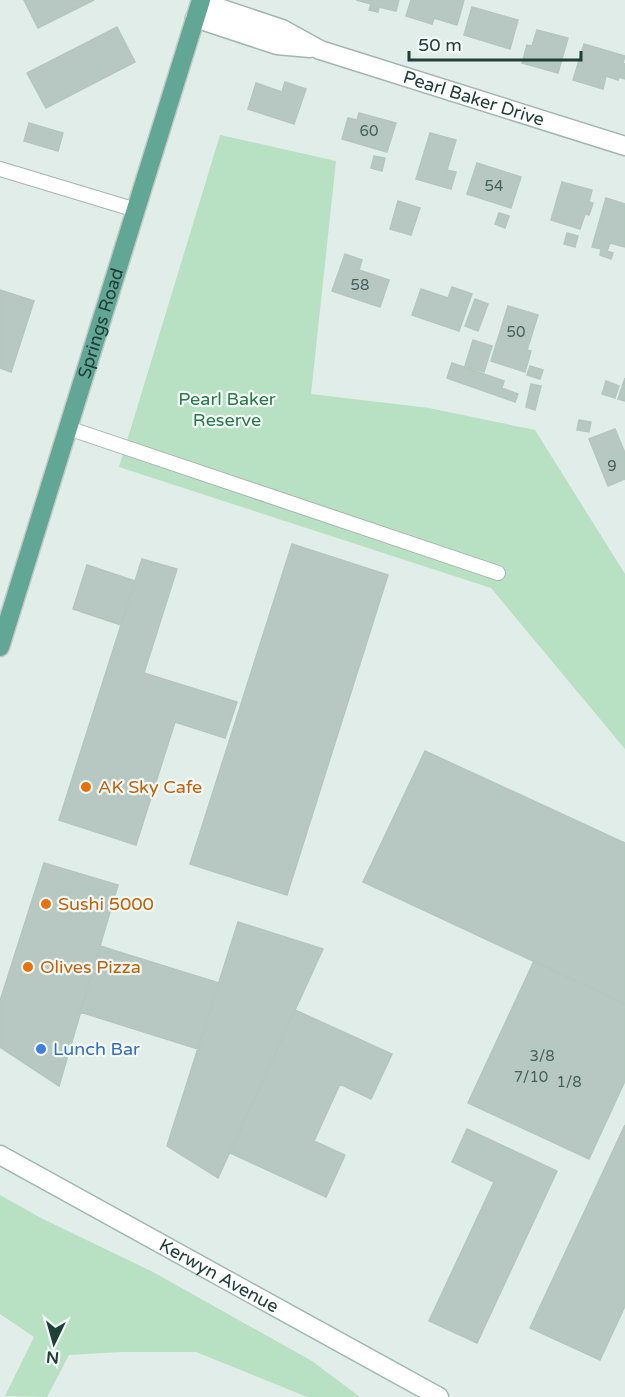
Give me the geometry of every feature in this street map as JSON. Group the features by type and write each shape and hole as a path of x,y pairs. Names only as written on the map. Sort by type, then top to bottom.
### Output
{"main road":[{"name":"Pearl Baker Drive","path":"199,7 282,29 320,50 625,146"},
{"name":"Springs Road","path":"0,647 199,7"},
{"name":"Kerwyn Avenue","path":"0,1155 439,1397"}],"lane":[{"path":"0,169 136,210"},
{"path":"68,428 498,573"}],"green space":[{"name":"Pearl Baker Reserve","path":"220,135 336,161 311,394 429,408 535,430 625,574 625,749 491,588 119,467"},
{"path":"0,1195 41,1218 153,1272 312,1361 360,1397 307,1397 196,1352 69,1355 47,1397 5,1396 34,1337 0,1314"}],"building":[{"path":"24,0 94,0 38,28"},
{"path":"356,0 399,0 396,11 379,7 378,12 369,10 371,4"},
{"path":"411,0 464,0 457,25 434,18 432,24 406,16"},
{"path":"472,7 518,20 510,49 464,35"},
{"path":"117,27 135,62 46,108 27,73"},
{"path":"537,30 568,38 558,73 522,63 527,45 532,46"},
{"path":"584,44 625,56 623,63 625,64 625,79 619,77 618,80 606,76 603,89 573,80"},
{"path":"285,82 306,89 294,124 248,109 256,83 282,92"},
{"path":"359,113 396,123 387,152 342,139 348,118 357,120"},
{"path":"29,123 63,133 58,151 24,141"},
{"path":"430,133 456,140 447,170 456,172 451,189 416,179"},
{"path":"374,156 385,158 382,171 371,168"},
{"path":"477,163 521,177 511,208 467,194"},
{"path":"562,182 592,190 589,202 593,203 589,215 585,214 580,229 551,220"},
{"path":"606,198 625,204 625,247 610,243 607,251 613,253 611,259 600,255 601,249 592,247"},
{"path":"398,201 420,208 411,235 390,229"},
{"path":"499,213 509,216 505,228 495,224"},
{"path":"567,233 578,236 575,247 564,244"},
{"path":"345,254 362,260 359,270 389,280 380,307 332,291"},
{"path":"452,287 472,294 459,331 412,315 421,289 448,298"},
{"path":"0,290 34,301 11,372 0,368"},
{"path":"475,299 488,304 478,331 465,326"},
{"path":"508,306 538,315 527,350 531,351 525,372 491,361"},
{"path":"473,340 492,346 484,372 465,366"},
{"path":"452,363 504,381 502,388 518,394 515,402 447,378"},
{"path":"530,366 543,370 540,379 527,375"},
{"path":"625,378 625,401 618,399"},
{"path":"606,381 619,386 615,398 602,394"},
{"path":"531,384 541,386 535,410 526,407"},
{"path":"579,420 591,422 589,432 577,430"},
{"path":"615,429 625,453 625,479 608,486 589,439"},
{"path":"292,544 388,575 287,895 190,864"},
{"path":"142,559 177,569 144,673 237,702 225,738 175,722 136,845 59,820"},
{"path":"87,565 135,581 121,625 73,609"},
{"path":"425,751 625,843 625,1004 363,882"},
{"path":"44,863 118,885 59,1086 0,1047 0,1001"},
{"path":"238,922 323,949 218,1178 167,1146"},
{"path":"100,946 219,983 198,1049 80,1012"},
{"path":"534,961 625,1004 625,1081 589,1159 468,1103"},
{"path":"295,1010 392,1054 371,1099 340,1084 314,1141 345,1155 326,1197 230,1153"},
{"path":"625,1125 625,1306 600,1360 530,1328"},
{"path":"467,1129 557,1171 477,1343 429,1321 494,1182 452,1162"}],"place":[{"name":"AK Sky Cafe","path":"86,787"},
{"name":"Sushi 5000","path":"46,904"},
{"name":"Olives Pizza","path":"28,967"},
{"name":"Lunch Bar","path":"41,1049"}]}
